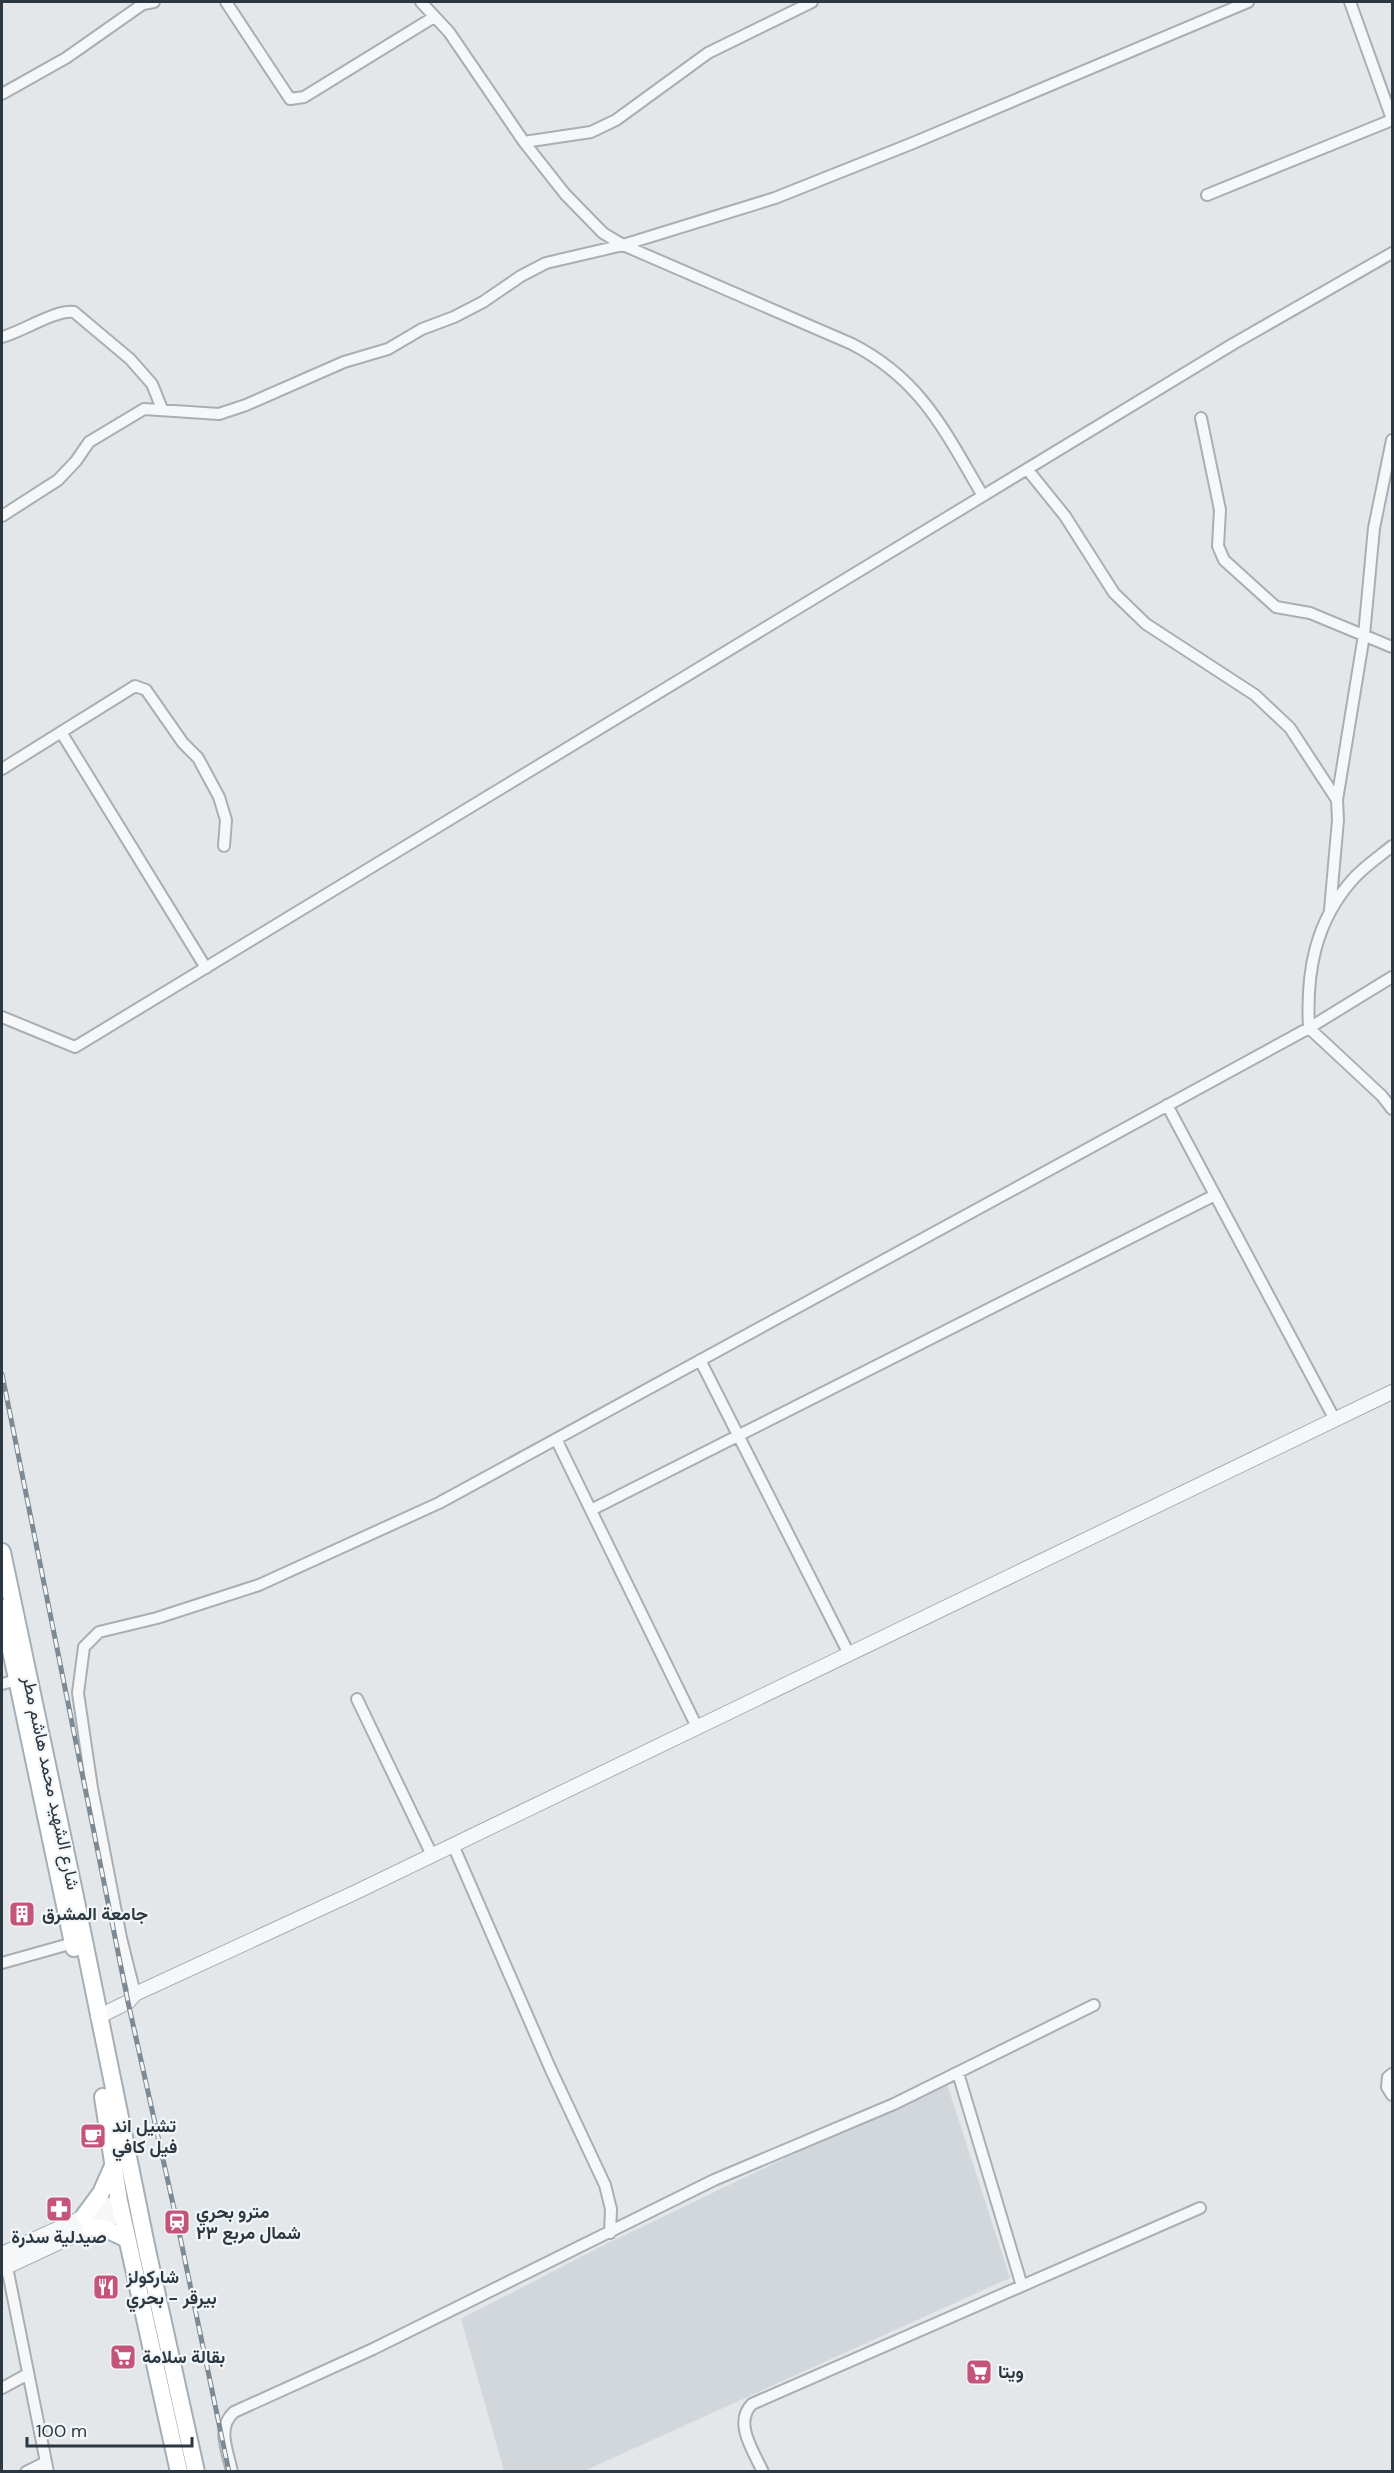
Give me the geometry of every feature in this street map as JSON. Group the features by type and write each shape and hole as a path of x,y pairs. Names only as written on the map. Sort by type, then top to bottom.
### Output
{"main road":[{"name":"شارع الشهيد محمد هاشم مطر","path":"2,1552 98,2017 196,2472"},
{"name":"شارع الشهيد محمد هاشم مطر","path":"2,1608 9,1682 39,1792 73,1943 106,2113 120,2207 179,2472"},
{"path":"114,2165 87,2222 127,2239"}],"street":[{"path":"2,94 66,57 143,4 154,2"},
{"path":"226,2 290,99 304,97 435,17"},
{"path":"420,2 448,32 524,142 584,215 603,233 623,245 852,344 879,359 903,378 924,400 983,496"},
{"path":"524,142 591,132 616,120 708,52 812,2"},
{"path":"2,516 58,480 76,461 89,442 144,409 219,414 246,405 344,362 388,349 422,329 454,317 483,302 521,276 546,263 623,245 775,198 913,143 1248,2"},
{"path":"1207,195 1392,119 1350,2"},
{"path":"2,1017 75,1047 1233,344 1392,253"},
{"path":"2,337 20,332 64,311 74,312 130,359 152,384 162,409"},
{"path":"1201,418 1220,510 1218,546 1224,560 1272,605 1305,612 1392,647"},
{"path":"1392,440 1374,528 1364,635 1337,800 1330,910 1312,959 1307,993 1309,1028 1392,1108"},
{"path":"1028,469 1065,516 1114,593 1146,624 1255,694 1290,728 1337,800"},
{"path":"2,769 135,686 146,690 183,743 198,758 219,797 226,820 224,846"},
{"path":"61,732 206,968"},
{"path":"1330,910 1354,878 1392,846"},
{"path":"135,1994 121,1938 78,1693 84,1647 99,1632 157,1618 259,1585 439,1503 1309,1028 1392,977"},
{"path":"1382,1096 1392,1089"},
{"path":"1167,1105 1334,1418"},
{"path":"591,1510 1215,1195"},
{"path":"700,1360 849,1654"},
{"path":"98,2017 128,2002 135,1994 432,1856 1334,1418 1392,1392"},
{"path":"556,1438 697,1727"},
{"path":"357,1699 432,1856"},
{"path":"453,1845 551,2070 605,2185 611,2209 610,2233"},
{"path":"2,1963 73,1943"},
{"path":"232,2472 223,2432 226,2421 234,2412 382,2345 714,2180 894,2104 1094,2005"},
{"path":"958,2073 1022,2286"},
{"path":"1392,2074 1388,2077 1387,2087 1392,2095"},
{"path":"26,2472 47,2467 3,2263 120,2207"},
{"path":"762,2471 743,2423 745,2413 752,2404 1200,2208"},
{"path":"2,2388 28,2374"}],"shaded area":[{"path":"946,2081 1010,2278 584,2471 504,2471 461,2319 600,2247"}],"railway":[{"path":"2,1374 128,2002 229,2472"}],"place":[{"name":"جامعة المشرق","path":"22,1914"},
{"name":"تشيل اند فيل كافي","path":"93,2136"},
{"name":"صيدلية سدرة","path":"59,2209"},
{"name":"مترو بحري شمال مربع ٢٣","path":"177,2222"},
{"name":"شاركولز بيرقر - بحري","path":"106,2287"},
{"name":"بقالة سلامة","path":"123,2357"},
{"name":"ويتا","path":"979,2372"}]}
